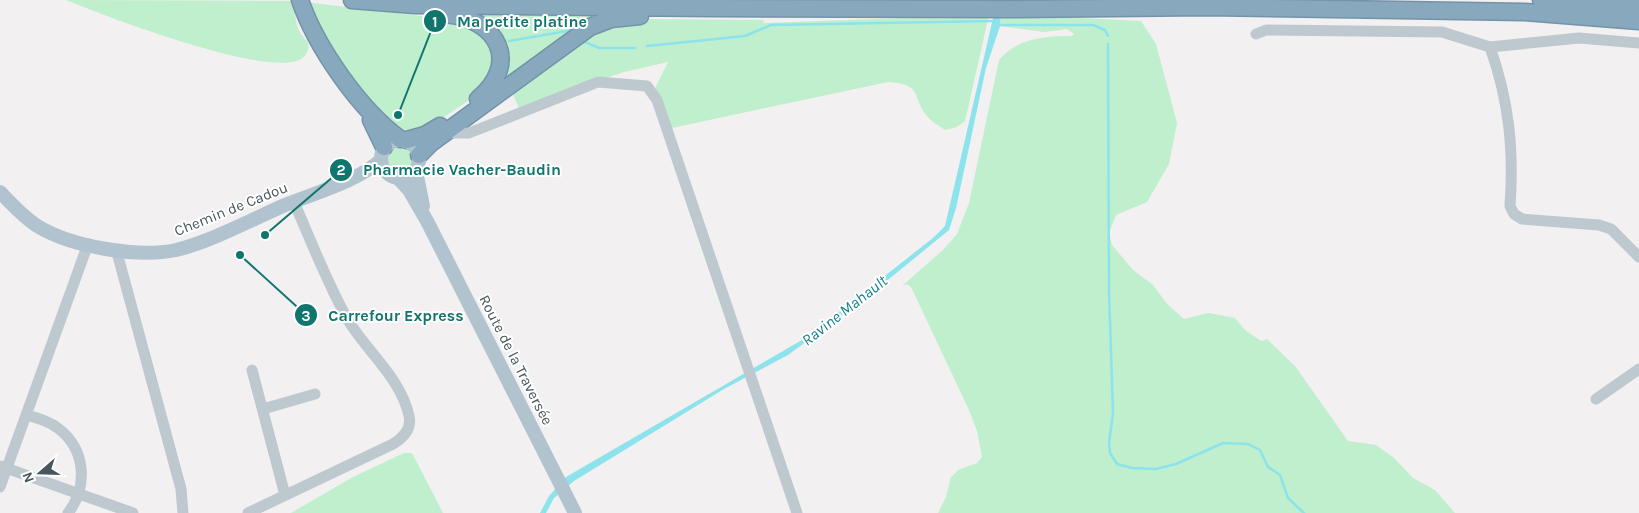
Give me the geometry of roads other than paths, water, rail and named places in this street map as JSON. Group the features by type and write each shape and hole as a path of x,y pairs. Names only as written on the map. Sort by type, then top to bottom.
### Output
{"highway":[{"path":"300,0 317,38 365,107 384,128 404,140 416,139 456,115 487,91 496,76 500,63 500,52 489,31 471,18 352,0"},
{"path":"1541,0 1639,6"},
{"path":"378,3 713,8 1015,9 1206,7 1506,12 1639,21"},
{"path":"418,163 449,130 596,24 612,19 713,8"},
{"path":"365,107 387,164"}],"main road":[{"path":"404,140 415,146 418,163 406,177 387,164 391,142 404,140"},
{"name":"Route de la Traversée","path":"418,163 427,221"},
{"name":"Chemin de Cadou","path":"0,192 20,213 40,227 67,239 116,249 153,253 178,249 387,164"},
{"name":"Route de la Traversée","path":"387,164 409,190 427,221 575,513"}],"street":[{"path":"1256,34 1266,30 1442,32 1490,47 1579,38 1639,43"},
{"path":"1490,47 1502,85 1510,126 1512,150 1510,206 1514,214 1522,219 1599,225 1618,236 1639,257"},
{"path":"449,130 455,134 469,133 598,82 647,86 657,100 797,513"},
{"path":"248,513 393,444 407,431 410,420 397,388 349,321 294,202"},
{"path":"0,487 3,468 26,415 88,244"},
{"path":"116,249 181,489 183,513"},
{"path":"1596,399 1639,369"},
{"path":"252,370 284,495"},
{"path":"263,409 315,394"},
{"path":"26,415 50,423 68,437 82,468 79,494 68,513"},
{"path":"3,468 133,513"}],"water":[{"name":"Ravine Mahault","path":"994,0 1002,0 1000,26 986,68 956,208 949,230 867,297 788,355 724,389 574,481 554,498 546,513 540,513 549,496 566,477 807,337 933,238 945,226 994,14"}],"waterway":[{"path":"647,46 745,36 771,25 992,21"},
{"path":"997,25 1093,25 1105,30 1108,36"},
{"path":"509,41 573,30"},
{"path":"585,42 599,48 635,48"},
{"path":"1108,44 1109,291 1113,413 1109,443 1110,453 1117,464 1132,468 1156,469 1176,464 1223,443 1248,444 1260,450 1268,467 1280,475 1288,498 1304,513"}],"place":[{"name":"Ma petite platine","path":"398,115"},
{"name":"Pharmacie Vacher-Baudin","path":"265,235"},
{"name":"Carrefour Express","path":"240,255"}]}
